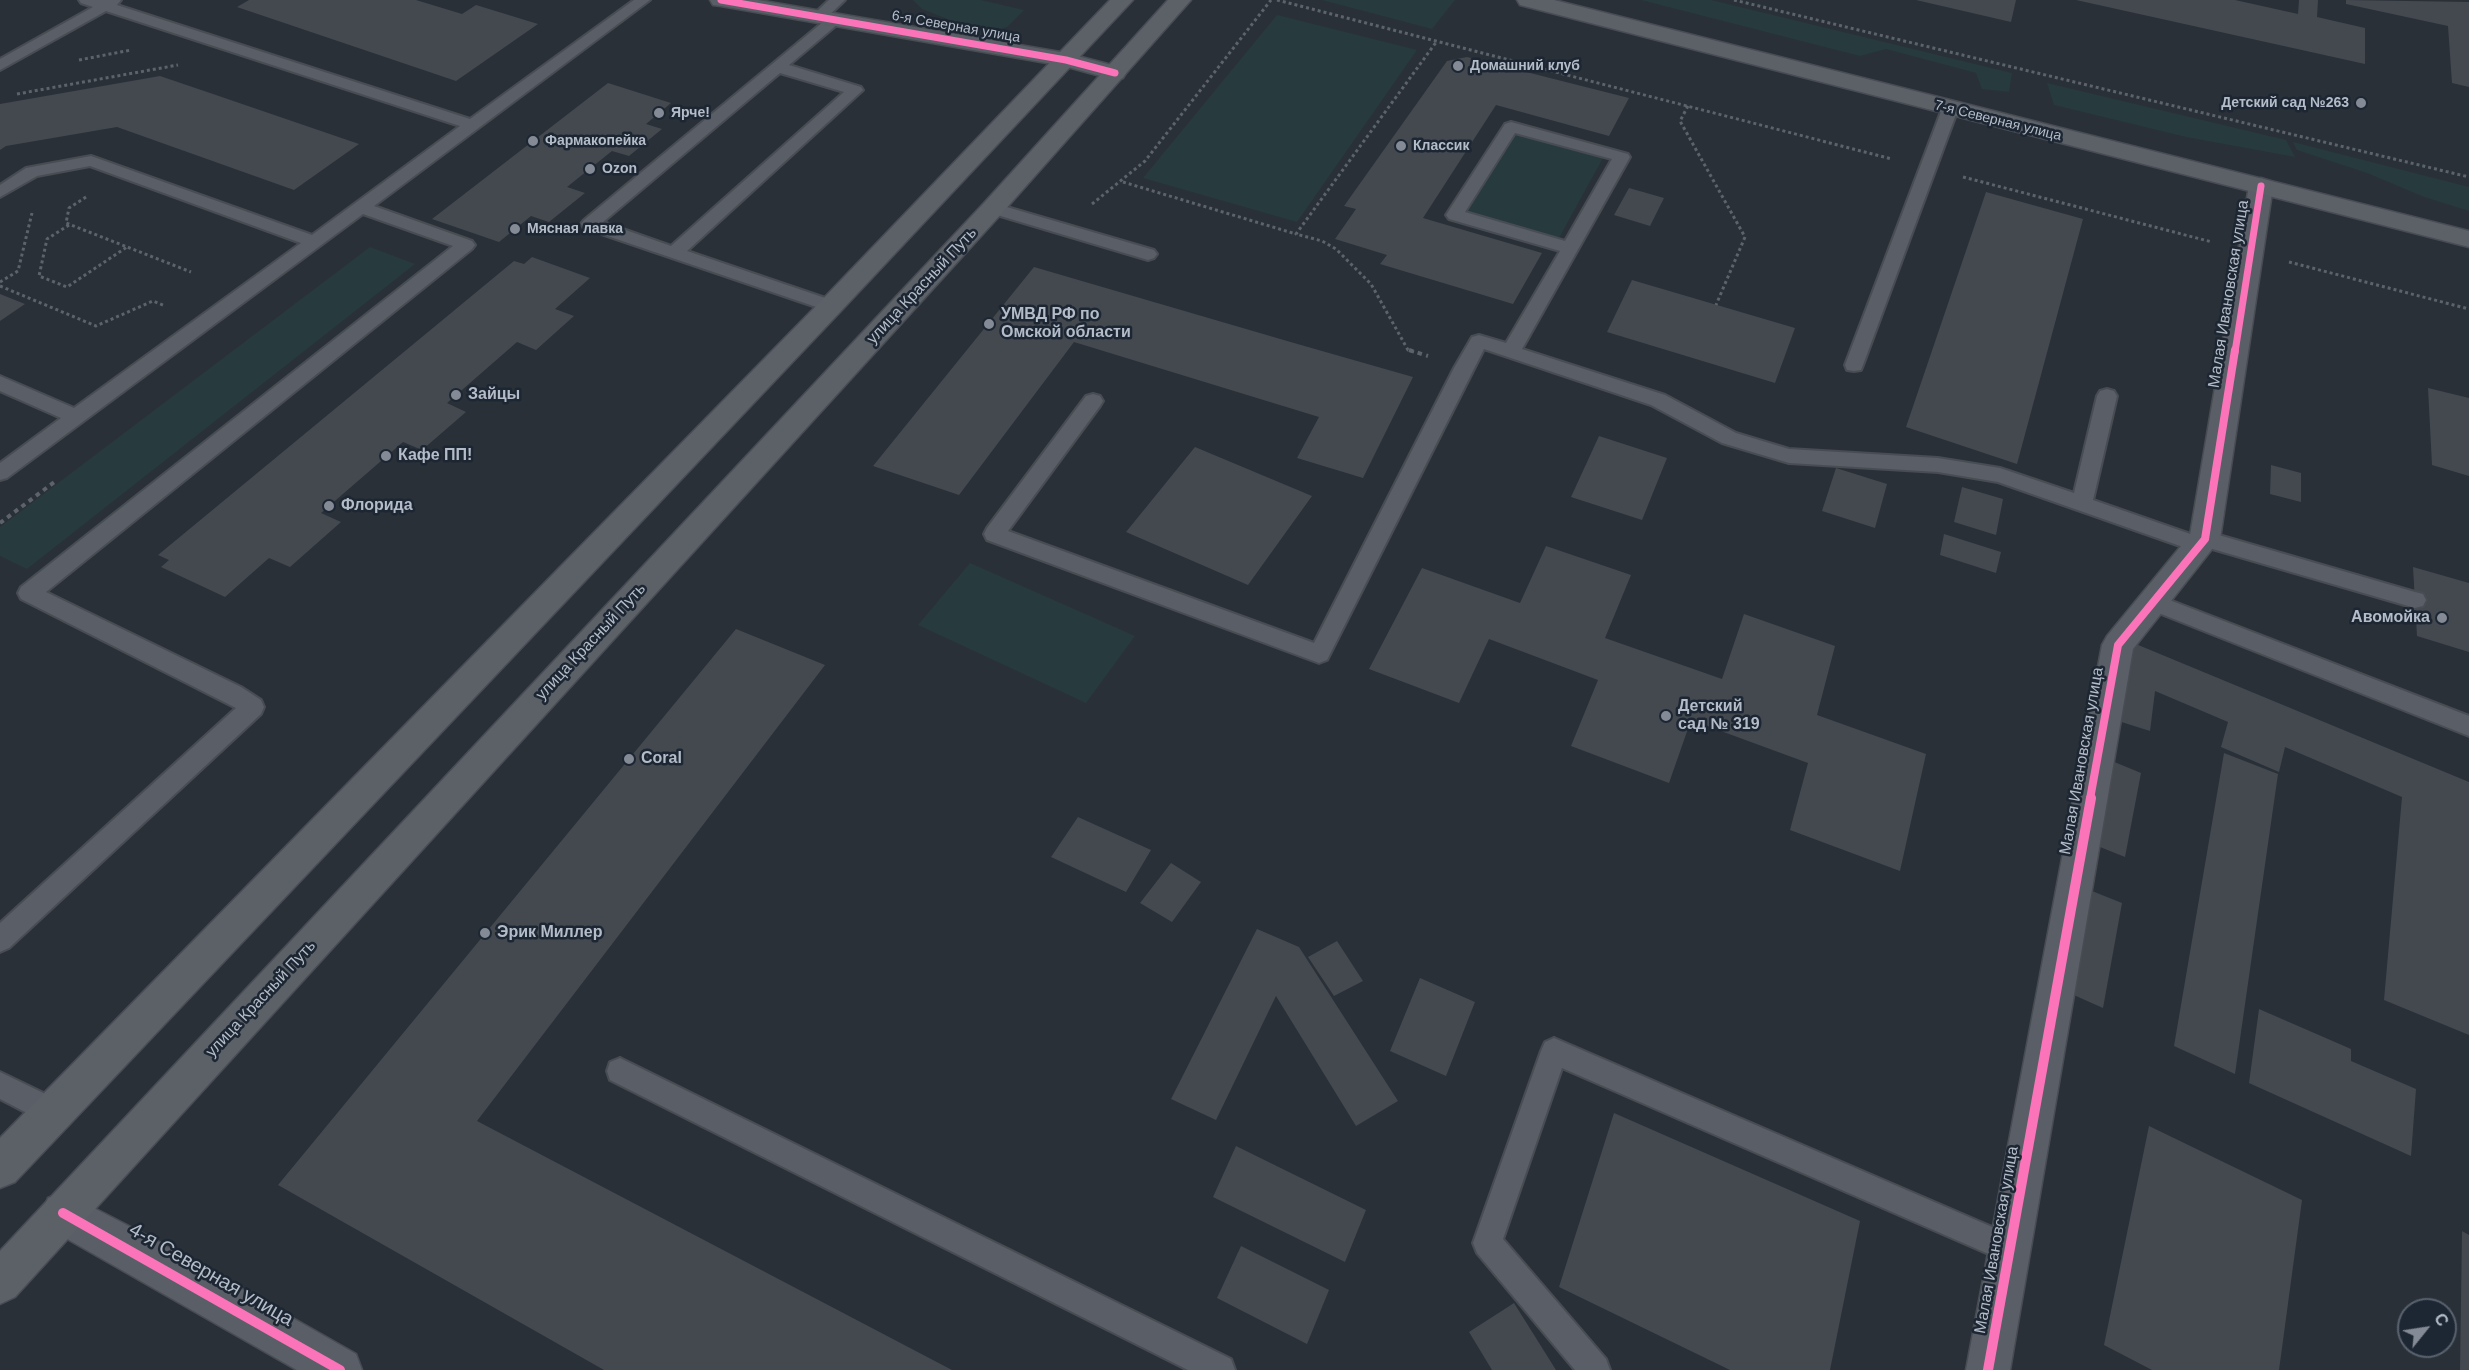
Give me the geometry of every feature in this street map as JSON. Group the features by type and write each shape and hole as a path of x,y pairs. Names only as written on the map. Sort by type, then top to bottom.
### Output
{"main road":[{"path":"0,1167 831,306 1122,0"},
{"name":"улица Красный Путь","path":"0,1282 993,208 1180,0"},
{"name":"7-я Северная улица","path":"1528,0 2469,239"}],"street":[{"name":"6-я Северная улица","path":"721,0 830,12 1066,60 1115,73"},
{"name":"Малая Ивановская улица","path":"1988,1370 2118,645 2203,542 2261,186"},
{"name":"4-я Северная улица","path":"63,1213 340,1370"}],"lane":[{"path":"86,0 110,3 472,125"},
{"path":"0,473 312,241 643,0"},
{"path":"0,65 110,3"},
{"path":"830,12 778,67 590,224 831,306"},
{"path":"674,252 855,90 778,67"},
{"path":"1854,365 1950,109"},
{"path":"1512,350 1622,157 1511,127 1455,215 1570,248"},
{"path":"0,192 33,172 92,161 312,241"},
{"path":"0,940 254,706 29,593 466,246 359,207"},
{"path":"993,208 1148,254"},
{"path":"1094,401 994,534 1318,654 1463,368 1479,341 1658,400 1729,438 1789,456 1938,465 2000,475 2082,504 2203,542 2415,600"},
{"path":"0,383 76,417"},
{"path":"2082,504 2107,396"},
{"path":"2154,602 2469,726"},
{"path":"1595,1370 1487,1243 1554,1051 2010,1249"},
{"path":"620,1071 1220,1370"},
{"path":"0,1085 52,1112"}],"path":[{"path":"1060,229 1145,162 1271,0"},
{"path":"1277,0 2469,309"},
{"path":"1734,0 2469,177"},
{"path":"1296,234 1437,41"},
{"path":"12,95 188,63"},
{"path":"1688,106 1680,122 1746,237 1716,305"},
{"path":"0,284 18,271 42,170"},
{"path":"1122,182 1322,242 1336,249 1371,284 1408,350 1463,368"},
{"path":"69,208 66,223 191,272"},
{"path":"70,224 47,239 39,276 67,287 127,247"},
{"path":"0,284 96,326 153,301"}],"green space":[{"path":"913,0 981,0 1024,10 1007,27 1000,29 952,21 922,9"},
{"path":"1322,0 1455,0 1432,29"},
{"path":"1641,0 1711,0 2012,73 2009,92 1982,89 1976,73 1886,49 1860,56"},
{"path":"1277,15 1417,50 1297,222 1143,178"},
{"path":"2047,83 2286,140 2295,157 2186,137 2054,105"},
{"path":"1517,133 1604,156 1559,238 1467,212"},
{"path":"2293,142 2469,187 2469,211 2424,197 2367,173 2297,150"},
{"path":"370,247 415,264 27,569 0,556 0,527"},
{"path":"970,563 1135,636 1086,703 918,625"}],"building":[{"path":"249,0 416,0 462,14 476,5 538,24 456,81 237,7"},
{"path":"1916,0 2016,0 2011,22"},
{"path":"2076,0 2235,0 2298,14 2299,0 2318,0 2317,17 2365,28 2365,64"},
{"path":"2346,0 2469,2 2469,87 2452,83 2448,26 2346,4"},
{"path":"1467,57 1629,98 1609,136 1496,105 1423,218 1542,253 1513,304 1380,264 1387,255 1335,239 1356,209 1344,206 1447,61"},
{"path":"160,76 359,144 294,190 117,127 6,146 0,150 0,104"},
{"path":"608,83 671,103 646,124 662,129 629,156 612,151 567,187 585,193 549,222 531,216 499,242 432,219"},
{"path":"1629,188 1664,198 1650,226 1614,215"},
{"path":"1986,192 2083,219 2017,464 1906,427"},
{"path":"532,257 590,278 555,309 574,316 536,350 517,342 447,403 466,412 422,450 403,442 321,513 341,522 290,567 269,558 225,597 161,567 169,560 158,555 514,261 524,264"},
{"path":"1034,267 1413,377 1363,478 1297,458 1319,417 1074,342 959,495 873,466"},
{"path":"1632,280 1795,328 1775,383 1607,332"},
{"path":"0,294 25,304 0,321"},
{"path":"2428,388 2469,398 2469,476 2432,465"},
{"path":"1599,436 1667,458 1642,520 1571,497"},
{"path":"1195,447 1312,496 1248,585 1126,532"},
{"path":"2271,465 2301,473 2301,502 2270,494"},
{"path":"1836,468 1887,484 1875,528 1822,511"},
{"path":"1962,487 2003,499 1996,535 1954,522"},
{"path":"1944,534 2001,552 1996,573 1940,555"},
{"path":"1546,546 1631,575 1605,638 1722,679 1744,614 1835,646 1817,715 1926,754 1900,871 1790,830 1808,763 1691,720 1669,783 1571,746 1598,680 1489,639 1459,703 1369,669 1422,568 1520,603"},
{"name":"Авомойка","path":"2413,567 2469,583 2469,652 2417,636"},
{"path":"736,629 825,665 477,1121 952,1370 604,1370 278,1185"},
{"path":"2131,642 2469,782 2469,1035 2384,1000 2402,797 2285,747 2279,772 2221,747 2228,722 2155,691 2150,731 2115,720"},
{"path":"2224,753 2278,774 2235,1074 2174,1046"},
{"path":"2112,761 2141,773 2125,857 2095,845"},
{"path":"1078,817 1151,850 1126,892 1051,857"},
{"path":"1171,863 1201,882 1172,922 1140,903"},
{"path":"2087,889 2122,903 2103,1008 2067,992"},
{"path":"1257,929 1299,947 1398,1101 1356,1126 1276,996 1216,1120 1171,1099"},
{"path":"1337,941 1363,981 1334,996 1308,957"},
{"path":"1420,978 1475,1002 1446,1076 1390,1051"},
{"path":"2259,1009 2351,1049 2351,1061 2416,1089 2411,1156 2249,1083"},
{"path":"1614,1113 1860,1221 1830,1370 1730,1370 1559,1287"},
{"path":"2149,1126 2302,1200 2279,1370 2152,1370 2104,1345"},
{"path":"1236,1146 1366,1210 1345,1262 1213,1197"},
{"path":"2462,1231 2469,1235 2469,1370 2460,1370"},
{"path":"1241,1246 1329,1290 1307,1344 1217,1298"},
{"path":"1514,1303 1556,1370 1492,1370 1469,1332"}],"cycle path":[{"path":"721,0 1066,60 1115,73"},
{"path":"1988,1370 2118,645 2205,539 2261,186"},
{"path":"63,1213 340,1370"}],"place":[{"name":"Домашний клуб","path":"1458,66"},
{"name":"Детский сад №263","path":"2361,103"},
{"name":"Ярче!","path":"659,113"},
{"name":"Фармакопейка","path":"533,141"},
{"name":"Классик","path":"1401,146"},
{"name":"Ozon","path":"590,169"},
{"name":"Мясная лавка","path":"515,229"},
{"name":"УМВД РФ по Омской области","path":"989,324"},
{"name":"Зайцы","path":"456,395"},
{"name":"Кафе ПП!","path":"386,456"},
{"name":"Флорида","path":"329,506"},
{"name":"Авомойка","path":"2442,618"},
{"name":"Детский сад № 319","path":"1666,716"},
{"name":"Coral","path":"629,759"},
{"name":"Эрик Миллер","path":"485,933"}]}
